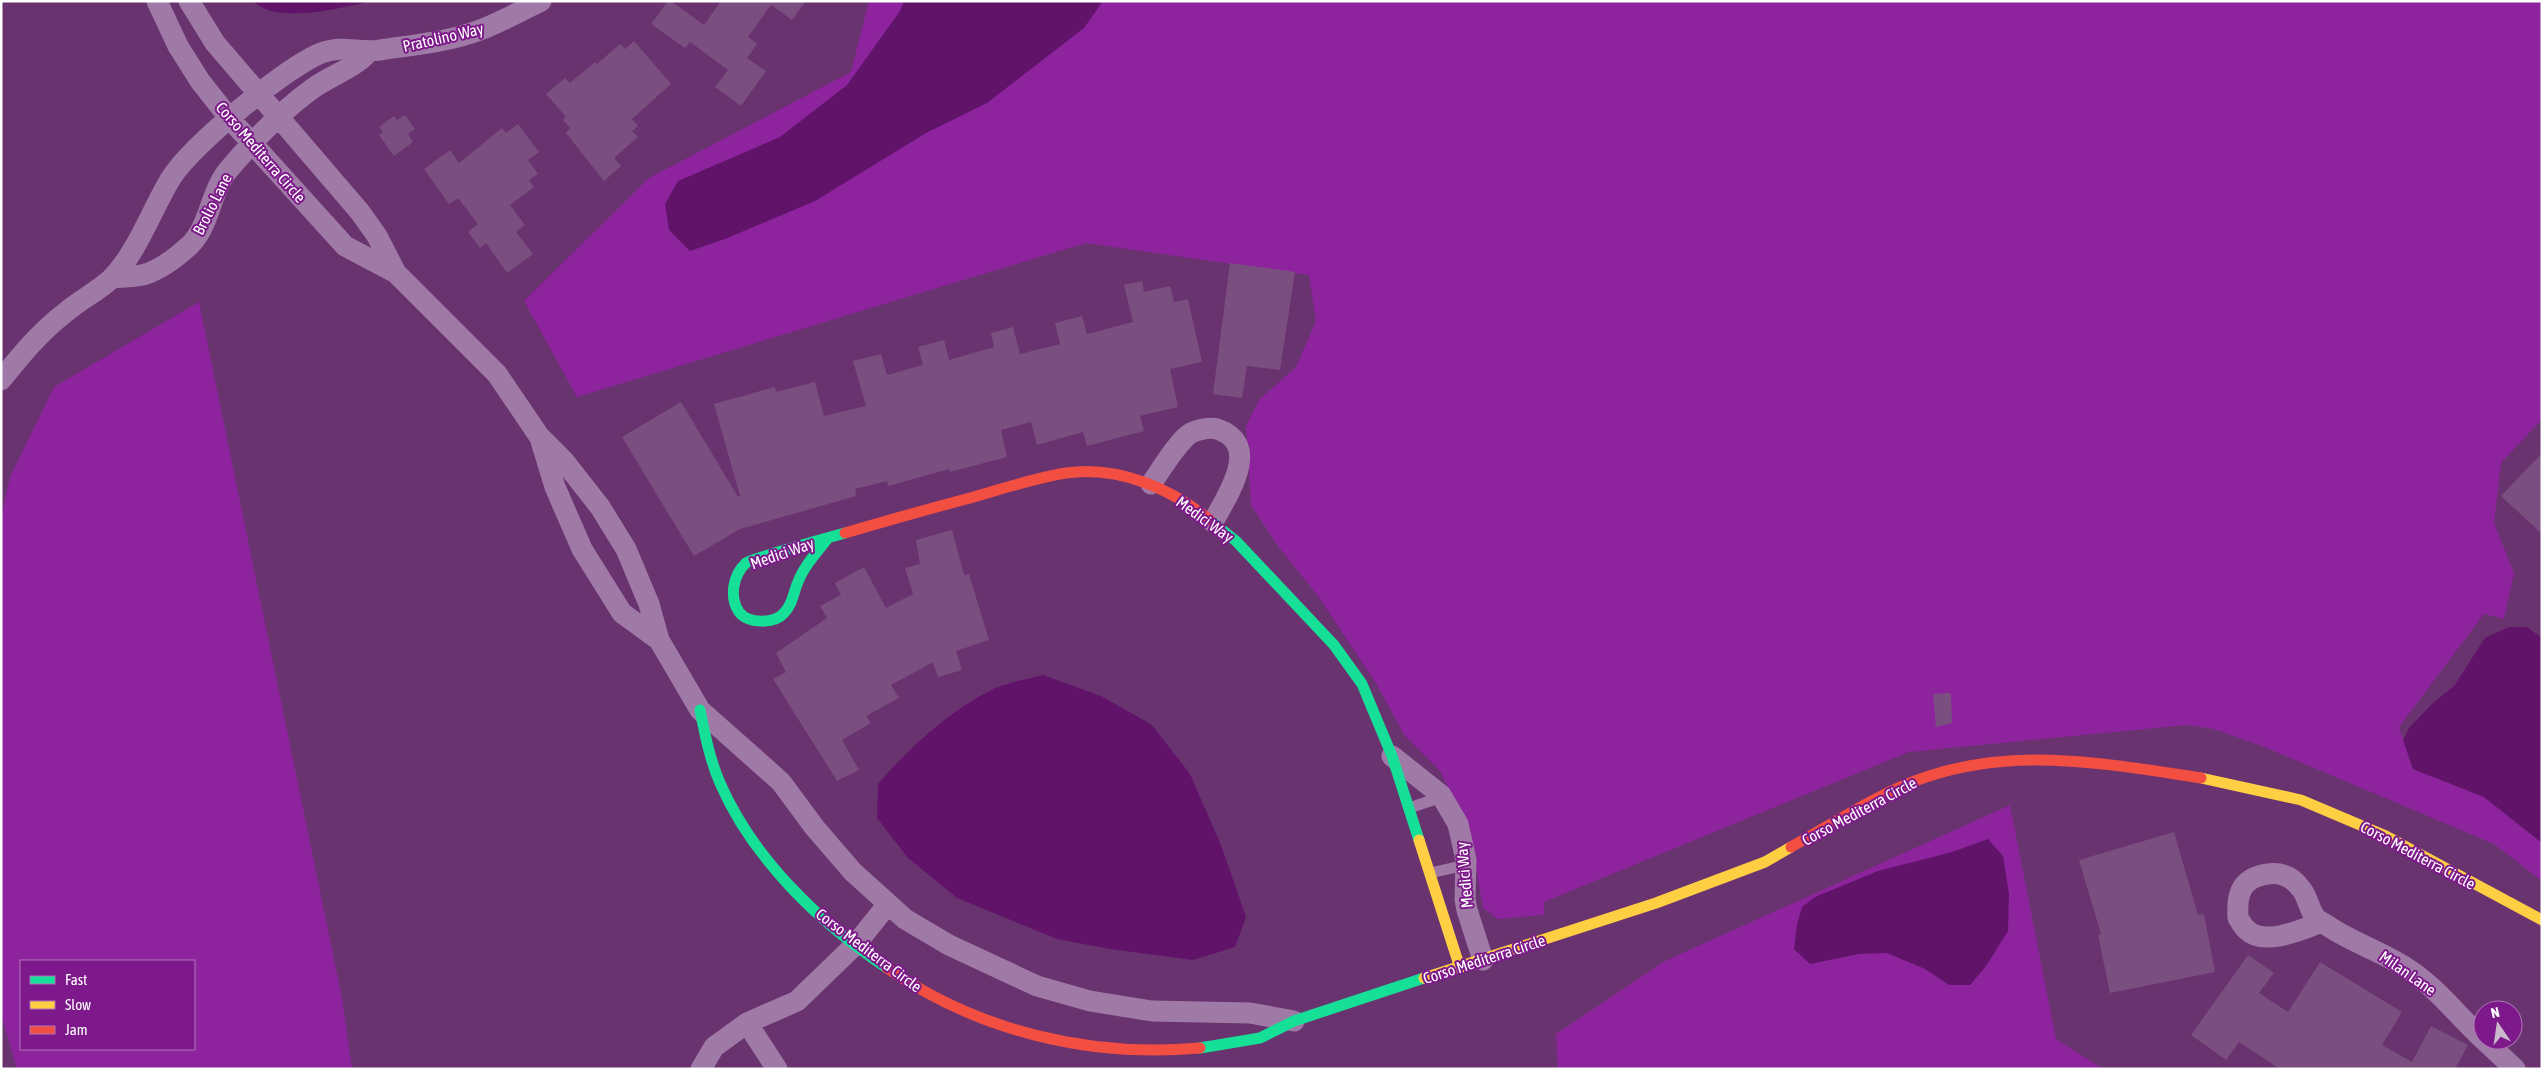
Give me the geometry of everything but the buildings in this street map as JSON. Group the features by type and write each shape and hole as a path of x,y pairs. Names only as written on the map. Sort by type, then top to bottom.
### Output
{"street":[{"name":"Corso Mediterra Circle","path":"157,1 178,46 200,81 230,118 345,246 396,273 497,374 539,436 564,461 600,507 626,549 649,604 659,640 700,710 781,782 815,828 852,872 905,919 949,946 1037,986 1081,999 1152,1011 1250,1013 1294,1021"},
{"name":"Corso Mediterra Circle","path":"189,1 215,43 360,212 377,236 396,273"},
{"name":"Pratolino Way","path":"230,118 306,60 322,53 350,48 369,52 421,44 479,31 542,1"},
{"path":"279,118 313,88 357,65 369,52"},
{"name":"Brolio Lane","path":"1,380 32,340 112,278 148,223 172,176 194,151 230,118"},
{"name":"Brolio Lane","path":"112,278 145,274 170,261 191,244 204,224 218,184 229,169 279,118"},
{"path":"1151,484 1189,434 1214,428 1230,434 1238,446 1241,458 1236,476 1213,522"},
{"name":"Corso Mediterra Circle","path":"539,436 555,487 582,549 622,613 659,640"},
{"name":"Medici Way","path":"828,538 804,569 797,583 794,597 784,614 774,620 760,622 748,619 739,612 733,593 735,580 747,562 828,538 1019,484 1068,473 1112,474 1151,484 1188,502 1236,541 1334,645 1362,684 1392,756 1460,968"},
{"name":"Corso Mediterra Circle","path":"700,710 707,745 725,794 753,838 800,897 856,944 913,986 983,1020 1070,1043 1139,1051 1200,1049 1262,1038 1294,1021 1656,903 1765,862 1884,795 1926,777 1978,763 2034,758 2128,767 2213,780 2301,800 2386,836 2542,920"},
{"name":"Medici Way","path":"1392,756 1442,797 1458,824 1466,865 1465,899 1470,923 1483,960"},
{"path":"701,1069 714,1047 747,1023 797,1001 856,944 888,904"},
{"name":"Milan Lane","path":"2322,922 2339,934 2369,946 2409,969 2441,996 2473,1030"},
{"path":"747,1023 777,1069"},
{"name":"Milan Lane","path":"2494,1050 2515,1069"}],"lane":[{"path":"1409,808 1442,797"},
{"path":"1430,873 1466,865"}],"shaded area":[{"path":"253,1 371,1 310,13 293,13 277,12 263,8"},
{"path":"869,1 2542,1 2542,419 2501,463 2494,523 2514,573 2504,619 2484,614 2399,727 2413,769 2484,797 2542,843 2542,881 2494,844 2262,746 2214,729 2187,725 1909,752 1544,902 1544,915 1498,919 1483,908 1469,828 1440,771 1405,736 1377,685 1318,596 1278,546 1251,505 1246,425 1260,399 1296,367 1316,321 1309,275 1086,243 577,397 524,301 649,178 851,72"},
{"path":"904,1 1103,1 1084,28 987,103 926,133 815,201 725,239 690,251 669,230 665,204 678,181 780,137 847,85 900,11"},
{"path":"199,302 342,998 352,1069 17,1069 1,1014 1,518 10,477 54,387"},
{"path":"2509,627 2527,627 2542,638 2542,843 2484,797 2413,769 2403,740 2409,728 2433,703 2454,686 2485,638"},
{"path":"1043,675 1101,696 1152,725 1190,774 1221,845 1246,917 1235,947 1193,960 1110,949 1057,939 957,898 908,858 877,818 878,784 903,756 932,730 962,707 995,688"},
{"path":"2010,805 2056,1039 2103,1069 1558,1069 1556,1034 1665,961"},
{"path":"1988,839 2003,856 2009,894 2008,931 1986,966 1970,985 1949,985 1925,969 1887,953 1859,954 1810,964 1794,949 1797,924 1802,907 1815,897 1878,871 1952,852"}],"traffic: fast":[{"path":"1211,521 1236,541 1334,645 1362,684 1392,756 1419,840"},
{"path":"828,538 804,570 789,606 780,617 761,621 749,619 739,612 733,593 735,580 746,563 776,552 845,533"},
{"path":"700,710 716,774 734,811 751,838 770,863 813,910 837,931 887,968"},
{"path":"1200,1048 1260,1038 1294,1021 1424,978"}],"traffic: slow":[{"path":"2201,778 2301,800 2386,836 2542,920"},
{"path":"1419,840 1460,968"},
{"path":"1424,978 1656,903 1765,862 1791,847"}],"traffic: jam":[{"path":"845,533 1030,481 1054,475 1086,471 1124,476 1143,482 1179,499 1211,521"},
{"path":"1791,847 1891,791 1926,777 1994,762 2028,760 2097,763 2201,778"},
{"path":"887,968 922,990 959,1008 997,1024 1036,1035 1076,1044 1117,1049 1200,1048"}]}
